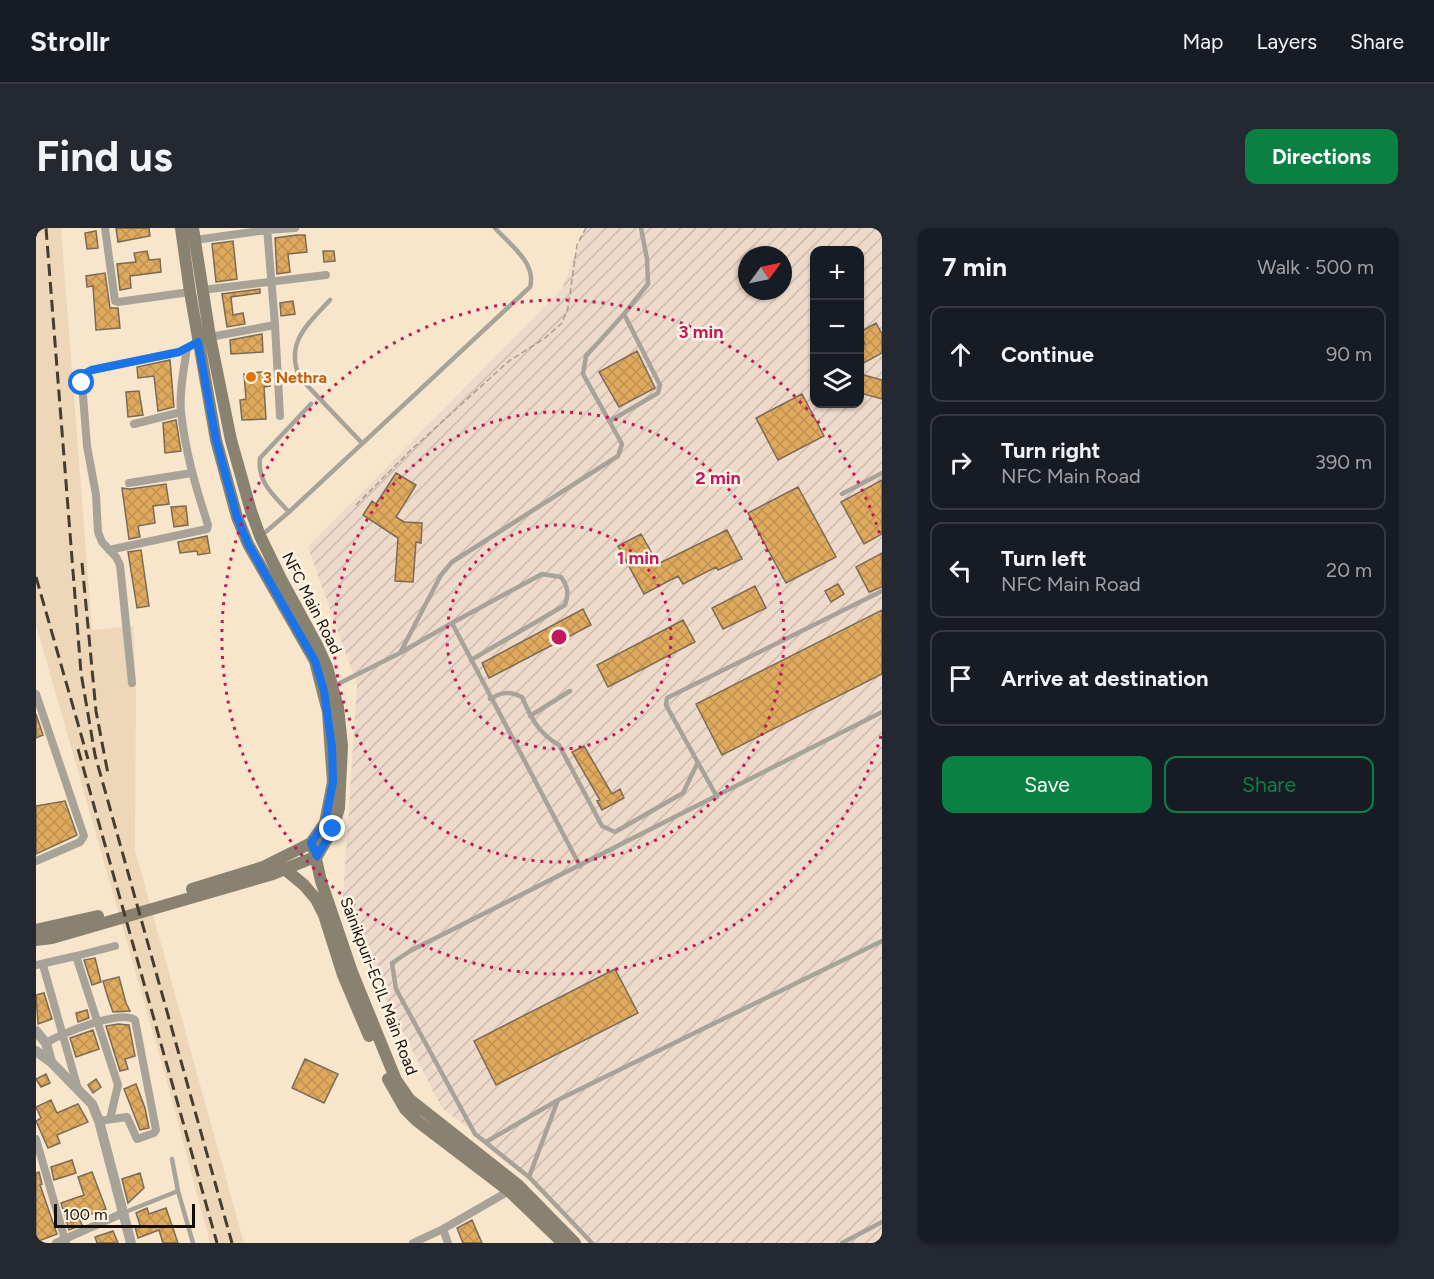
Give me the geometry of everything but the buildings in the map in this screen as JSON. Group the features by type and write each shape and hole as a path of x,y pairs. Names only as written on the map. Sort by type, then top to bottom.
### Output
{"main road":[{"name":"NFC Main Road","path":"181,228 196,291 204,339 216,440 237,517 248,544 315,661 324,691 332,747 333,782 325,823 311,843"},
{"name":"NFC Main Road","path":"194,234 196,291"},
{"name":"NFC Main Road","path":"204,339 260,536 294,606 317,645 338,706 342,746 339,799 333,829 317,856"},
{"name":"Sainikpuri-ECIL Main Road","path":"311,843 317,856 321,881 352,972 402,1090 426,1114 518,1185 566,1243"},
{"path":"281,865 311,843"},
{"path":"36,940 52,938 95,921 317,856"},
{"name":"Sainikpuri-ECIL Main Road","path":"281,865 316,898 324,915 343,975 394,1093 400,1101 417,1120 509,1191 566,1243"},
{"path":"36,930 95,921"}],"street":[{"path":"105,228 115,301 118,302 326,275"},
{"path":"194,234 295,228"},
{"path":"267,229 280,416"},
{"path":"132,683 120,565 102,542 98,532 96,495 87,446 82,383 86,373 92,370 179,352 204,339 275,324"},
{"path":"109,550 207,529 208,525 192,473 181,412 181,390 187,348"},
{"path":"134,424 181,412"},
{"path":"129,483 192,473"},
{"path":"36,694 84,836 80,842 36,861"},
{"path":"78,1089 63,1033 39,965 115,946"},
{"path":"76,956 118,1085 104,1120"},
{"path":"46,1043 63,1033 96,1022 129,1017 135,1020 156,1130 154,1133 137,1138 127,1117 104,1120"},
{"path":"36,1031 46,1043 51,1062"},
{"path":"36,1051 51,1062 78,1089 104,1120 131,1243"},
{"path":"36,1139 66,1241"},
{"path":"419,1242 509,1191"},
{"path":"56,1243 66,1241 123,1213"},
{"path":"442,1229 448,1243"}],"lane":[{"path":"260,536 289,512 530,286 532,279 527,263 495,228"},
{"path":"400,653 441,574 452,562 618,456 622,444 583,374 586,356 648,284 647,259 641,228"},
{"path":"330,300 300,333 295,345 295,369 300,378 362,443"},
{"path":"610,421 658,393 660,385 624,314"},
{"path":"289,512 260,477 260,458 311,404"},
{"path":"842,494 882,473"},
{"path":"333,687 400,653 542,574 561,577 567,585 569,594 565,605 471,660"},
{"path":"717,796 666,705 667,698 882,591"},
{"path":"452,623 580,866"},
{"path":"530,716 570,691"},
{"path":"490,699 497,694 512,692 522,697 538,729 548,739 559,745 602,826 615,832 683,793 698,762"},
{"path":"592,1243 529,1177 475,1134 396,989 392,963 410,951 882,712"},
{"path":"486,1142 558,1100 882,941"},
{"path":"529,1177 558,1100"},
{"path":"172,1159 178,1191 193,1243"},
{"path":"123,1213 178,1191"},
{"path":"842,1243 882,1221"}],"path":[{"path":"356,505 411,450 509,361 545,338 562,323 568,308 577,245 586,228"}],"shaded area":[{"path":"36,228 61,228 92,630 133,626 136,691 135,850 244,1243 210,1243 167,1082 36,625"},
{"path":"585,228 882,228 882,1243 593,1243 508,1159 442,1108 342,913 357,685 308,547 562,289"}],"railway":[{"path":"46,228 81,673 95,755 232,1243"},
{"path":"82,563 96,711 108,774"},
{"path":"36,577 88,759"},
{"path":"78,749 217,1243"}],"place":[{"name":"3 Nethra","path":"251,377"}],"route":[{"path":"82,383 86,373 92,370 179,352 198,342 216,440 237,517 248,544 271,587 315,661 324,691 332,747 333,782 325,823 311,843 317,856 333,829"}]}
